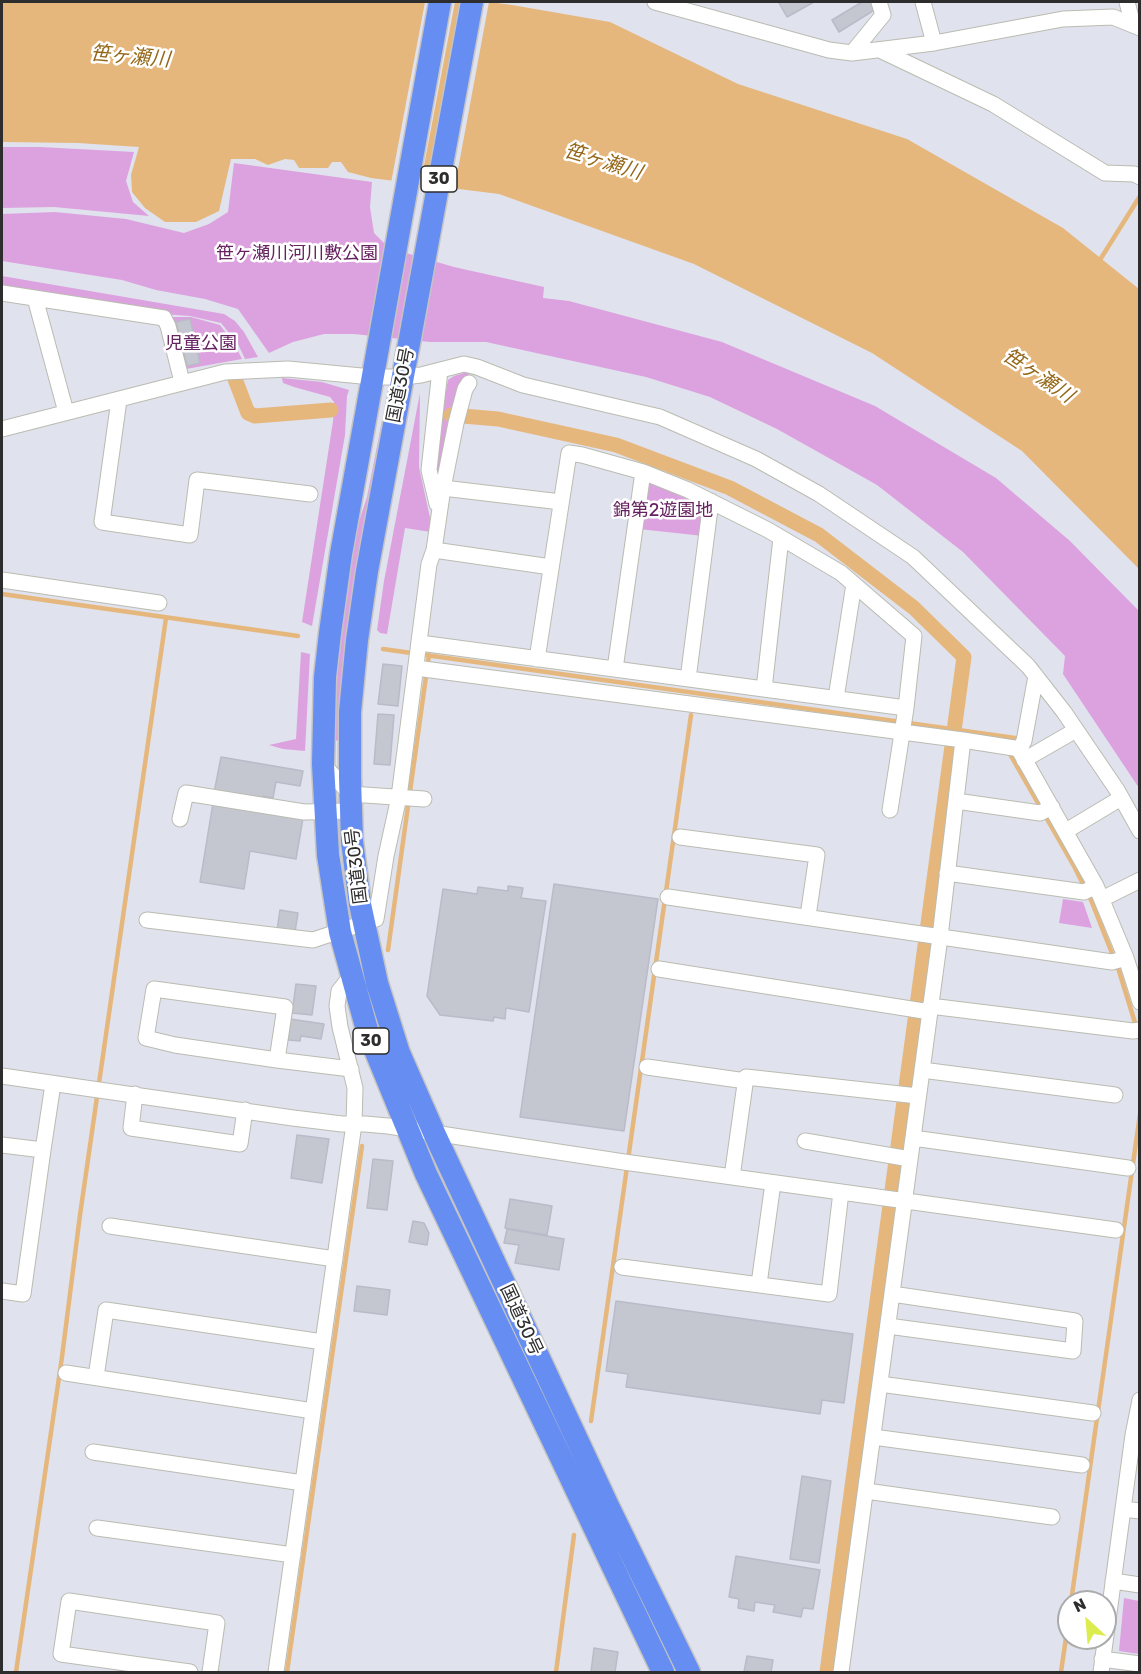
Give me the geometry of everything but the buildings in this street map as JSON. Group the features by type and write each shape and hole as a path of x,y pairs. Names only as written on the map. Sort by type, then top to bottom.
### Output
{"highway":[{"name":"国道30号","path":"440,2 341,554 325,677 323,764 352,841 351,976 367,1030 426,1173 663,1672"},
{"name":"国道30号","path":"341,807 357,640 367,571 472,2"},
{"name":"国道30号","path":"350,934 435,1135 688,1672"}],"street":[{"path":"655,2 703,8 829,50 852,53 934,43 1063,19 1113,17 1136,27"},
{"path":"852,53 882,15 879,2"},
{"path":"923,2 934,43"},
{"path":"1127,2 1136,27"},
{"path":"882,51 993,104 1105,173 1137,175"},
{"path":"2,293 164,318 182,382"},
{"path":"35,298 66,412"},
{"path":"2,429 225,372 288,369 372,377 405,367 421,375 454,366 471,365 523,385 660,417 756,459 819,494 913,557 1028,666 1076,730 1140,831"},
{"path":"439,513 429,470 440,370"},
{"path":"147,920 313,940 350,934 376,918 386,856 411,798 429,564 434,550 443,488 458,416 465,389 469,383"},
{"path":"119,400 102,522 190,535 197,480 310,494"},
{"path":"537,658 568,453 643,472 711,501 842,573 914,636 905,721 890,810"},
{"path":"615,669 643,472"},
{"path":"443,488 561,502"},
{"path":"688,679 711,501"},
{"path":"764,689 781,538"},
{"path":"434,550 551,567"},
{"path":"2,580 159,603"},
{"path":"836,698 854,584"},
{"path":"421,659 537,658 836,698 956,739 1014,748 1022,755 1047,810 1066,831 1093,891 1119,960"},
{"path":"421,659 905,721"},
{"path":"1022,755 1036,676"},
{"path":"1022,755 1076,730"},
{"path":"842,1672 892,1294 895,1200 900,1157 913,1138 910,1095 922,1070 923,1009 931,935 947,873 956,801 956,739"},
{"path":"323,764 341,807"},
{"path":"180,819 186,793 304,812 411,798"},
{"path":"1066,831 1121,798"},
{"path":"956,801 1047,810"},
{"path":"680,837 817,855 808,916"},
{"path":"947,873 1093,891 1140,880"},
{"path":"668,897 1119,960 1136,973 1140,1002"},
{"path":"659,969 923,1009 1137,1030"},
{"path":"276,1672 354,1124 355,1088 337,1006 339,992 351,976"},
{"path":"277,1060 285,1007 154,989 146,1038 175,1045 277,1060 351,1069"},
{"path":"647,1067 746,1081"},
{"path":"922,1070 1115,1095"},
{"path":"2,1076 293,1118 365,1124 1116,1230"},
{"path":"732,1177 746,1077 910,1095"},
{"path":"2,1291 23,1294 54,1084"},
{"path":"135,1094 131,1128 240,1144 245,1110"},
{"path":"913,1138 1128,1168"},
{"path":"805,1141 900,1157"},
{"path":"2,1145 43,1150"},
{"path":"759,1284 773,1183"},
{"path":"622,1267 829,1294 841,1192"},
{"path":"110,1226 335,1259"},
{"path":"888,1326 1072,1351 1075,1321 892,1294"},
{"path":"96,1377 106,1310 323,1342"},
{"path":"66,1372 314,1411"},
{"path":"880,1384 1093,1413"},
{"path":"1140,1401 1101,1666 1140,1664"},
{"path":"873,1437 1082,1465"},
{"path":"93,1452 303,1483"},
{"path":"866,1491 1052,1517"},
{"path":"1123,1509 1140,1511"},
{"path":"97,1528 293,1555"},
{"path":"1113,1581 1140,1585"},
{"path":"190,1672 61,1654 69,1601 217,1623 210,1672"}],"green space":[{"path":"2,147 134,152 126,181 133,202 149,216 54,207 2,208"},
{"name":"笹ヶ瀬川河川敷公園","path":"234,163 372,182 370,207 374,233 389,248 454,267 544,287 543,298 569,301 722,342 875,406 996,478 1070,541 1139,611 1139,788 1063,674 1065,656 963,552 877,485 777,429 710,397 646,377 486,342 430,342 354,334 324,334 293,342 269,353 238,309 122,280 2,261 2,214 55,212 126,219 184,233 209,224 228,212"},
{"path":"2,276 224,314 235,321 244,332 258,357 245,359 238,344 221,323 190,316 162,314 2,288"},
{"name":"児童公園","path":"172,317 191,317 220,325 242,359 186,369"},
{"path":"470,371 468,380 454,407 451,407 437,479 434,455 448,380"},
{"path":"282,378 322,382 349,390 345,435 312,626 302,622 334,402 330,397 283,383"},
{"path":"420,393 419,467 432,527 431,532 405,528 387,634 380,633 377,630 384,581"},
{"path":"382,421 388,423 341,738 336,741 334,683 354,537 367,497"},
{"name":"錦第2遊園地","path":"650,483 704,506 703,536 639,529 645,486"},
{"path":"301,652 310,654 305,751 269,745 296,739"},
{"path":"1063,899 1083,902 1092,928 1059,923"},
{"path":"1124,1598 1139,1601 1139,1654 1119,1651"}],"water":[{"name":"笹ヶ瀬川","path":"2,2 489,2 512,5 610,22 738,84 907,139 1063,228 1139,289 1139,569 1022,451 872,353 694,264 499,194 371,178 348,172 341,162 332,162 328,168 299,168 294,160 285,159 268,165 255,159 231,159 219,211 196,222 165,222 145,208 132,192 131,175 139,147 2,142"}],"pier":[{"path":"425,2 455,2 420,187 391,183"},
{"path":"464,2 489,2 454,191 429,188"}],"waterway":[{"path":"1098,263 1140,196"},
{"path":"235,379 248,413 255,416 331,410"},
{"path":"451,415 498,419 616,445 730,488 819,535 914,608 964,657 827,1672"},
{"path":"2,594 298,636"},
{"path":"16,1672 166,618"},
{"path":"383,649 1015,738"},
{"path":"388,950 429,655"},
{"path":"591,1421 691,715"},
{"path":"1011,756 1091,900 1119,971 1140,1039"},
{"path":"1073,1590 1140,1114"},
{"path":"287,1672 362,1146"},
{"path":"556,1672 574,1535"},
{"path":"1061,1672 1064,1650"}]}
